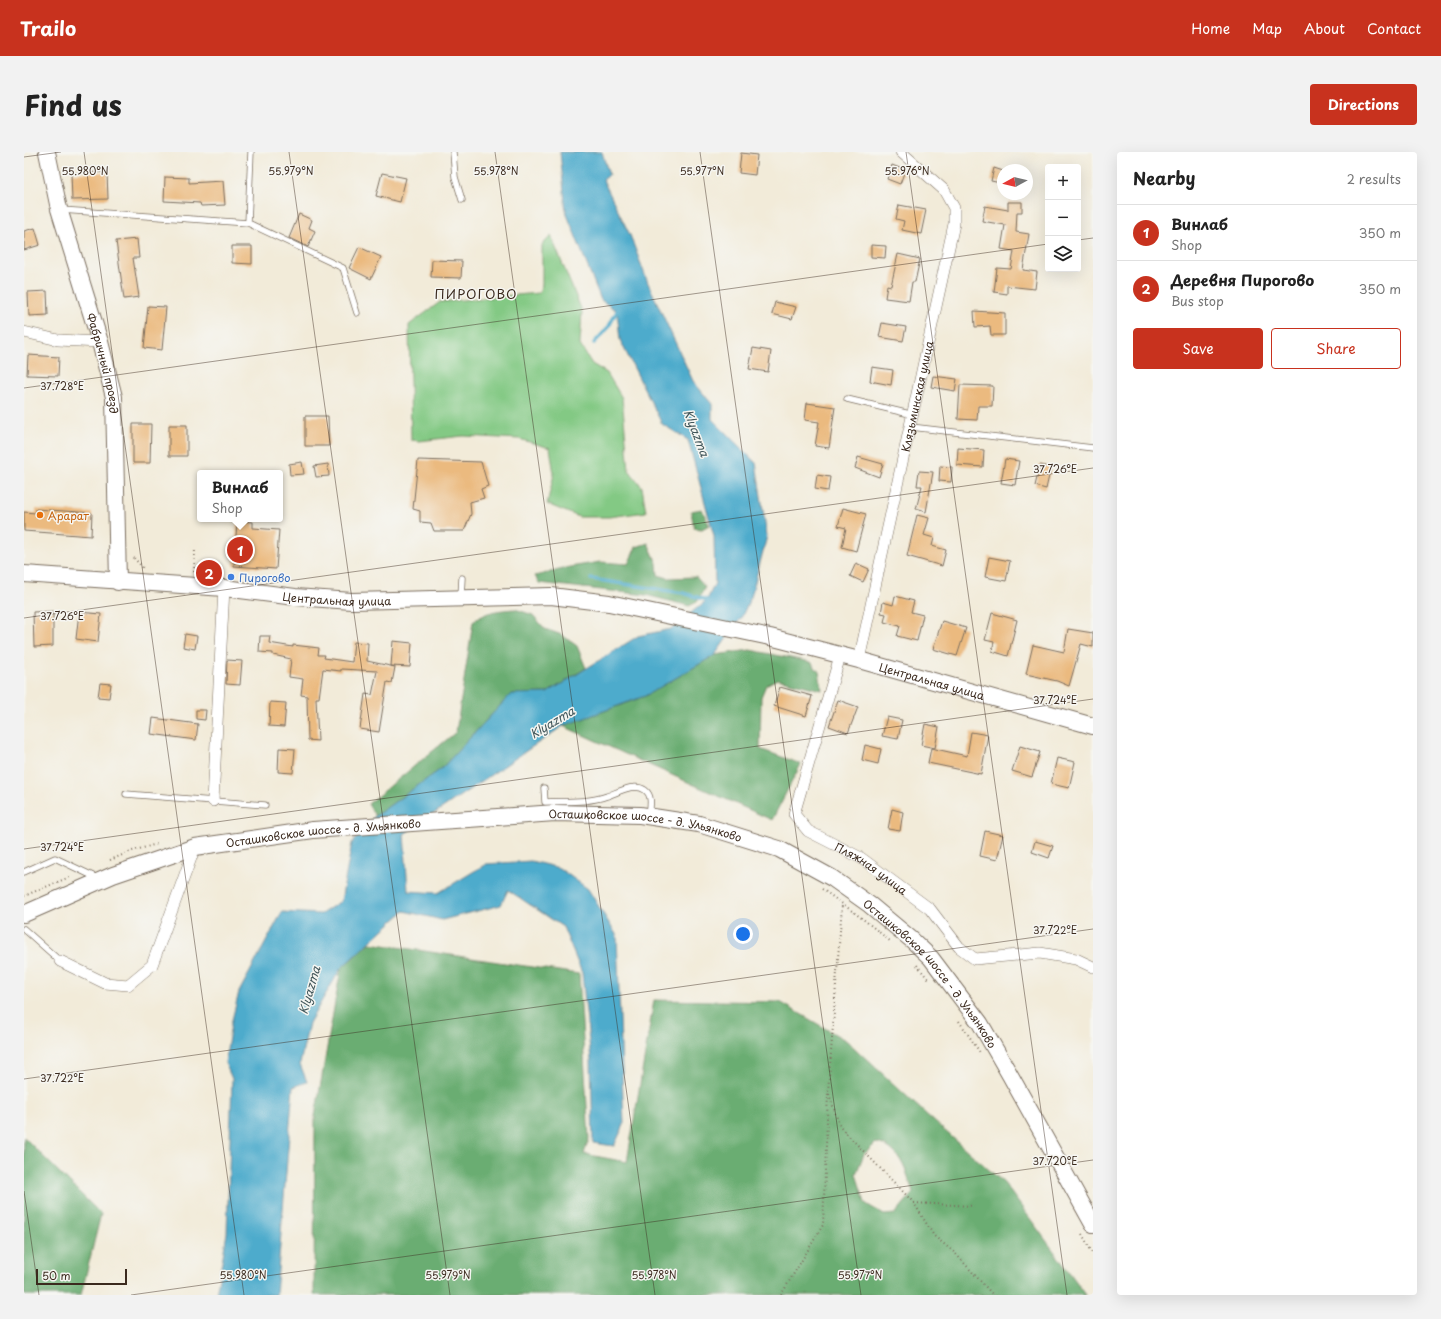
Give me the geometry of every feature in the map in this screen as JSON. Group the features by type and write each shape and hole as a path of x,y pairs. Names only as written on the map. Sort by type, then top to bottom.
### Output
{"street":[{"name":"Фабричный проезд","path":"47,152 59,209 100,342 114,397 118,582"},
{"name":"Клязьминская улица","path":"859,660 914,415 954,224 954,208 944,190 901,152"},
{"path":"24,332 58,340 100,342"},
{"name":"Центральная улица","path":"24,574 118,582 224,588 295,597 352,601 551,596 609,603 770,637 859,660 1093,726"},
{"path":"213,801 224,588"},
{"name":"Пляжная улица","path":"840,656 794,814 808,831 861,858 930,910 959,947 975,958 1040,953 1076,959 1093,967"},
{"name":"Осташковское шоссе - д. Ульянково","path":"24,914 101,880 195,847 313,830 555,813 604,813 649,816 699,824 779,849 844,887 888,920 931,958 980,1023 1010,1075 1086,1226"},
{"path":"60,961 105,983 128,985 152,965 195,847"}],"lane":[{"path":"248,223 251,152"},
{"path":"453,152 455,177 462,200"},
{"path":"59,209 248,223 343,268 357,313"},
{"path":"846,399 914,415"},
{"path":"911,427 1093,448"},
{"path":"461,598 462,578"},
{"path":"544,788 545,802 594,799 632,787 639,787 646,790 650,799 649,816"},
{"path":"126,794 265,804"},
{"path":"24,872 55,858 101,880"},
{"path":"24,929 60,961"}],"path":[{"path":"193,574 195,549"},
{"path":"134,558 145,570"},
{"path":"817,886 891,942"},
{"path":"781,1295 823,1225 828,1092 844,887"},
{"path":"913,961 928,979"},
{"path":"957,1017 982,1057"},
{"path":"828,1092 840,1127 914,1203 934,1236 955,1253 993,1295"},
{"path":"914,1203 974,1206"},
{"path":"1086,1226 1093,1254"}],"green space":[{"path":"551,236 582,311 580,345 592,364 607,373 622,398 629,470 642,487 646,512 609,517 579,517 547,504 554,474 550,448 519,439 463,436 419,441 411,440 409,325 440,302 539,293 542,285 542,245"},
{"path":"702,509 709,525 702,529 694,528 691,511"},
{"path":"648,543 657,563 658,575 668,578 696,577 705,587 697,602 689,606 646,595 539,583 535,576 570,567 600,562 628,564 636,547"},
{"path":"515,609 533,615 545,629 562,635 577,646 586,668 547,693 511,694 441,769 375,816 368,804 456,732 473,622 488,613"},
{"path":"750,650 811,662 819,672 822,690 777,679 766,685 761,697 760,749 801,764 772,820 563,726 645,696 715,655"},
{"path":"370,943 579,974 589,1139 584,1154 627,1162 654,1000 780,1002 847,1041 927,1115 1004,1183 1086,1295 314,1295 315,1116 341,968","holes":["876,1143 884,1145 897,1155 905,1169 913,1193 895,1214 884,1215 865,1203 856,1174 864,1154"]},
{"path":"24,1137 101,1214 81,1295 24,1295"}],"water":[{"name":"Klyazma","path":"560,152 602,152 609,175 603,180 630,235 648,283 693,381 712,404 712,419 756,463 767,536 751,597 741,618 715,655 645,696 563,726 404,834 408,891 438,893 486,864 531,861 559,868 588,889 617,936 624,1125 614,1146 593,1143 591,1060 582,973 563,927 508,890 501,905 442,920 404,911 341,968 309,1023 300,1064 307,1082 293,1087 276,1295 216,1295 227,1233 232,1079 225,1063 231,1024 239,992 282,912 321,914 341,901 352,843 375,816 441,769 511,694 547,693 638,636 671,629 707,600 715,583 714,536 688,440 662,424 620,340 617,311 601,300 566,212"}],"building":[{"path":"741,153 757,155 755,175 739,173"},
{"path":"892,165 905,170 900,184 887,179"},
{"path":"994,168 997,169 997,182 991,181"},
{"path":"107,172 108,199 72,200 71,173"},
{"path":"382,173 406,178 400,202 376,196"},
{"path":"165,177 189,178 189,183 223,181 225,205 201,206 200,203 164,201"},
{"path":"1008,202 1022,202 1022,212 1017,212 1016,232 1029,234 1023,270 1037,272 1035,289 1007,286 1007,294 994,292 997,268 1011,269 1014,251 1001,249 1005,225 982,221 985,206 1008,210"},
{"path":"899,205 926,210 921,234 902,230 904,221 896,219"},
{"path":"299,214 312,220 309,228 315,231 308,247 289,238"},
{"path":"35,228 40,245 24,250 24,231"},
{"path":"137,239 139,258 133,258 139,297 124,299 116,241"},
{"path":"871,245 886,246 885,258 871,257"},
{"path":"232,246 252,246 252,264 232,263"},
{"path":"359,247 381,257 371,279 349,268"},
{"path":"898,254 920,259 915,282 912,282 909,301 885,298 887,285 891,286"},
{"path":"432,260 462,261 461,278 431,277"},
{"path":"47,291 48,315 29,316 28,292"},
{"path":"775,302 796,307 792,319 772,314"},
{"path":"148,306 166,307 162,350 144,348"},
{"path":"974,311 1005,313 1005,335 991,335 990,326 975,327"},
{"path":"882,323 906,327 903,341 879,337"},
{"path":"753,348 771,351 768,372 749,369"},
{"path":"28,355 59,357 58,376 27,375"},
{"path":"872,367 893,370 891,385 870,381"},
{"path":"933,376 957,379 955,391 931,387"},
{"path":"960,385 993,386 992,406 978,406 977,420 958,419"},
{"path":"807,403 835,407 829,448 815,446 819,422 805,420"},
{"path":"305,416 328,416 329,446 305,446"},
{"path":"133,424 151,424 150,463 133,463"},
{"path":"169,425 187,425 187,456 169,456"},
{"path":"958,448 984,450 983,467 957,465"},
{"path":"858,457 883,464 879,477 855,468"},
{"path":"1005,459 1019,461 1015,485 1001,483"},
{"path":"418,460 481,462 488,486 481,489 484,498 470,502 471,514 464,531 434,531 431,523 420,522 420,511 413,509"},
{"path":"302,462 304,474 290,475 289,464"},
{"path":"328,464 329,476 316,477 314,466"},
{"path":"1040,465 1051,467 1046,489 1035,486"},
{"path":"940,466 952,467 951,482 939,481"},
{"path":"919,471 933,472 926,512 916,509 922,486 917,486"},
{"path":"817,475 830,477 828,491 815,489"},
{"path":"843,508 866,514 856,551 842,547 846,528 838,526"},
{"path":"36,509 92,513 91,536 24,531 24,512 36,513"},
{"path":"917,515 929,518 924,535 934,538 932,546 946,550 942,566 907,556"},
{"path":"237,522 253,522 253,528 279,530 276,569 234,566"},
{"path":"989,557 1010,561 1006,581 985,577"},
{"path":"856,563 869,569 863,582 850,576"},
{"path":"895,596 914,601 911,612 923,615 917,641 897,636 900,626 884,622 886,614 881,613 883,602 893,605"},
{"path":"53,611 53,646 34,647 33,612"},
{"path":"79,612 101,614 98,642 76,639"},
{"path":"992,613 1017,620 1008,656 992,651 994,642 985,640"},
{"path":"942,621 966,628 957,656 933,649"},
{"path":"1068,629 1093,633 1093,647 1081,644 1069,686 1057,681 1026,674 1033,645 1064,652"},
{"path":"185,634 197,636 195,649 183,647"},
{"path":"260,636 270,636 269,643 293,647 293,645 319,648 318,655 325,655 324,658 352,662 354,642 368,643 367,661 395,667 392,683 387,682 379,732 360,729 365,694 372,695 377,671 341,669 341,671 323,669 319,698 316,698 318,741 308,740 307,696 301,695 303,679 289,677 291,659 273,655 273,653 259,652"},
{"path":"393,641 412,643 410,667 391,666"},
{"path":"227,660 242,661 240,685 226,684"},
{"path":"100,683 111,684 109,698 98,697"},
{"path":"780,687 812,696 806,716 774,706"},
{"path":"838,700 858,707 848,733 829,726"},
{"path":"270,702 286,703 284,727 269,726"},
{"path":"196,710 206,710 205,720 196,719"},
{"path":"887,717 902,720 898,739 882,736"},
{"path":"153,718 198,724 196,740 151,734"},
{"path":"925,724 939,727 935,748 921,745"},
{"path":"971,732 988,735 981,774 928,763 931,748 967,756"},
{"path":"865,745 881,749 878,764 862,760"},
{"path":"1020,746 1040,752 1032,777 1012,771"},
{"path":"279,748 295,749 293,773 278,772"},
{"path":"1057,758 1075,762 1069,788 1051,784"},
{"path":"892,809 903,812 900,831 888,829"},
{"path":"985,831 1003,835 997,860 980,856"},
{"path":"1035,841 1053,846 1049,858 1032,852"}],"waterway":[{"path":"594,343 608,328 617,311"},
{"path":"591,579 683,593 707,600"}],"place":[{"name":"Арарат","path":"40,515"},
{"name":"Винлаб","path":"240,550"},
{"name":"Деревня Пирогово","path":"209,573"},
{"name":"Пирогово","path":"231,577"}],"district":[{"name":"ПИРОГОВО","path":"476,293"}]}
